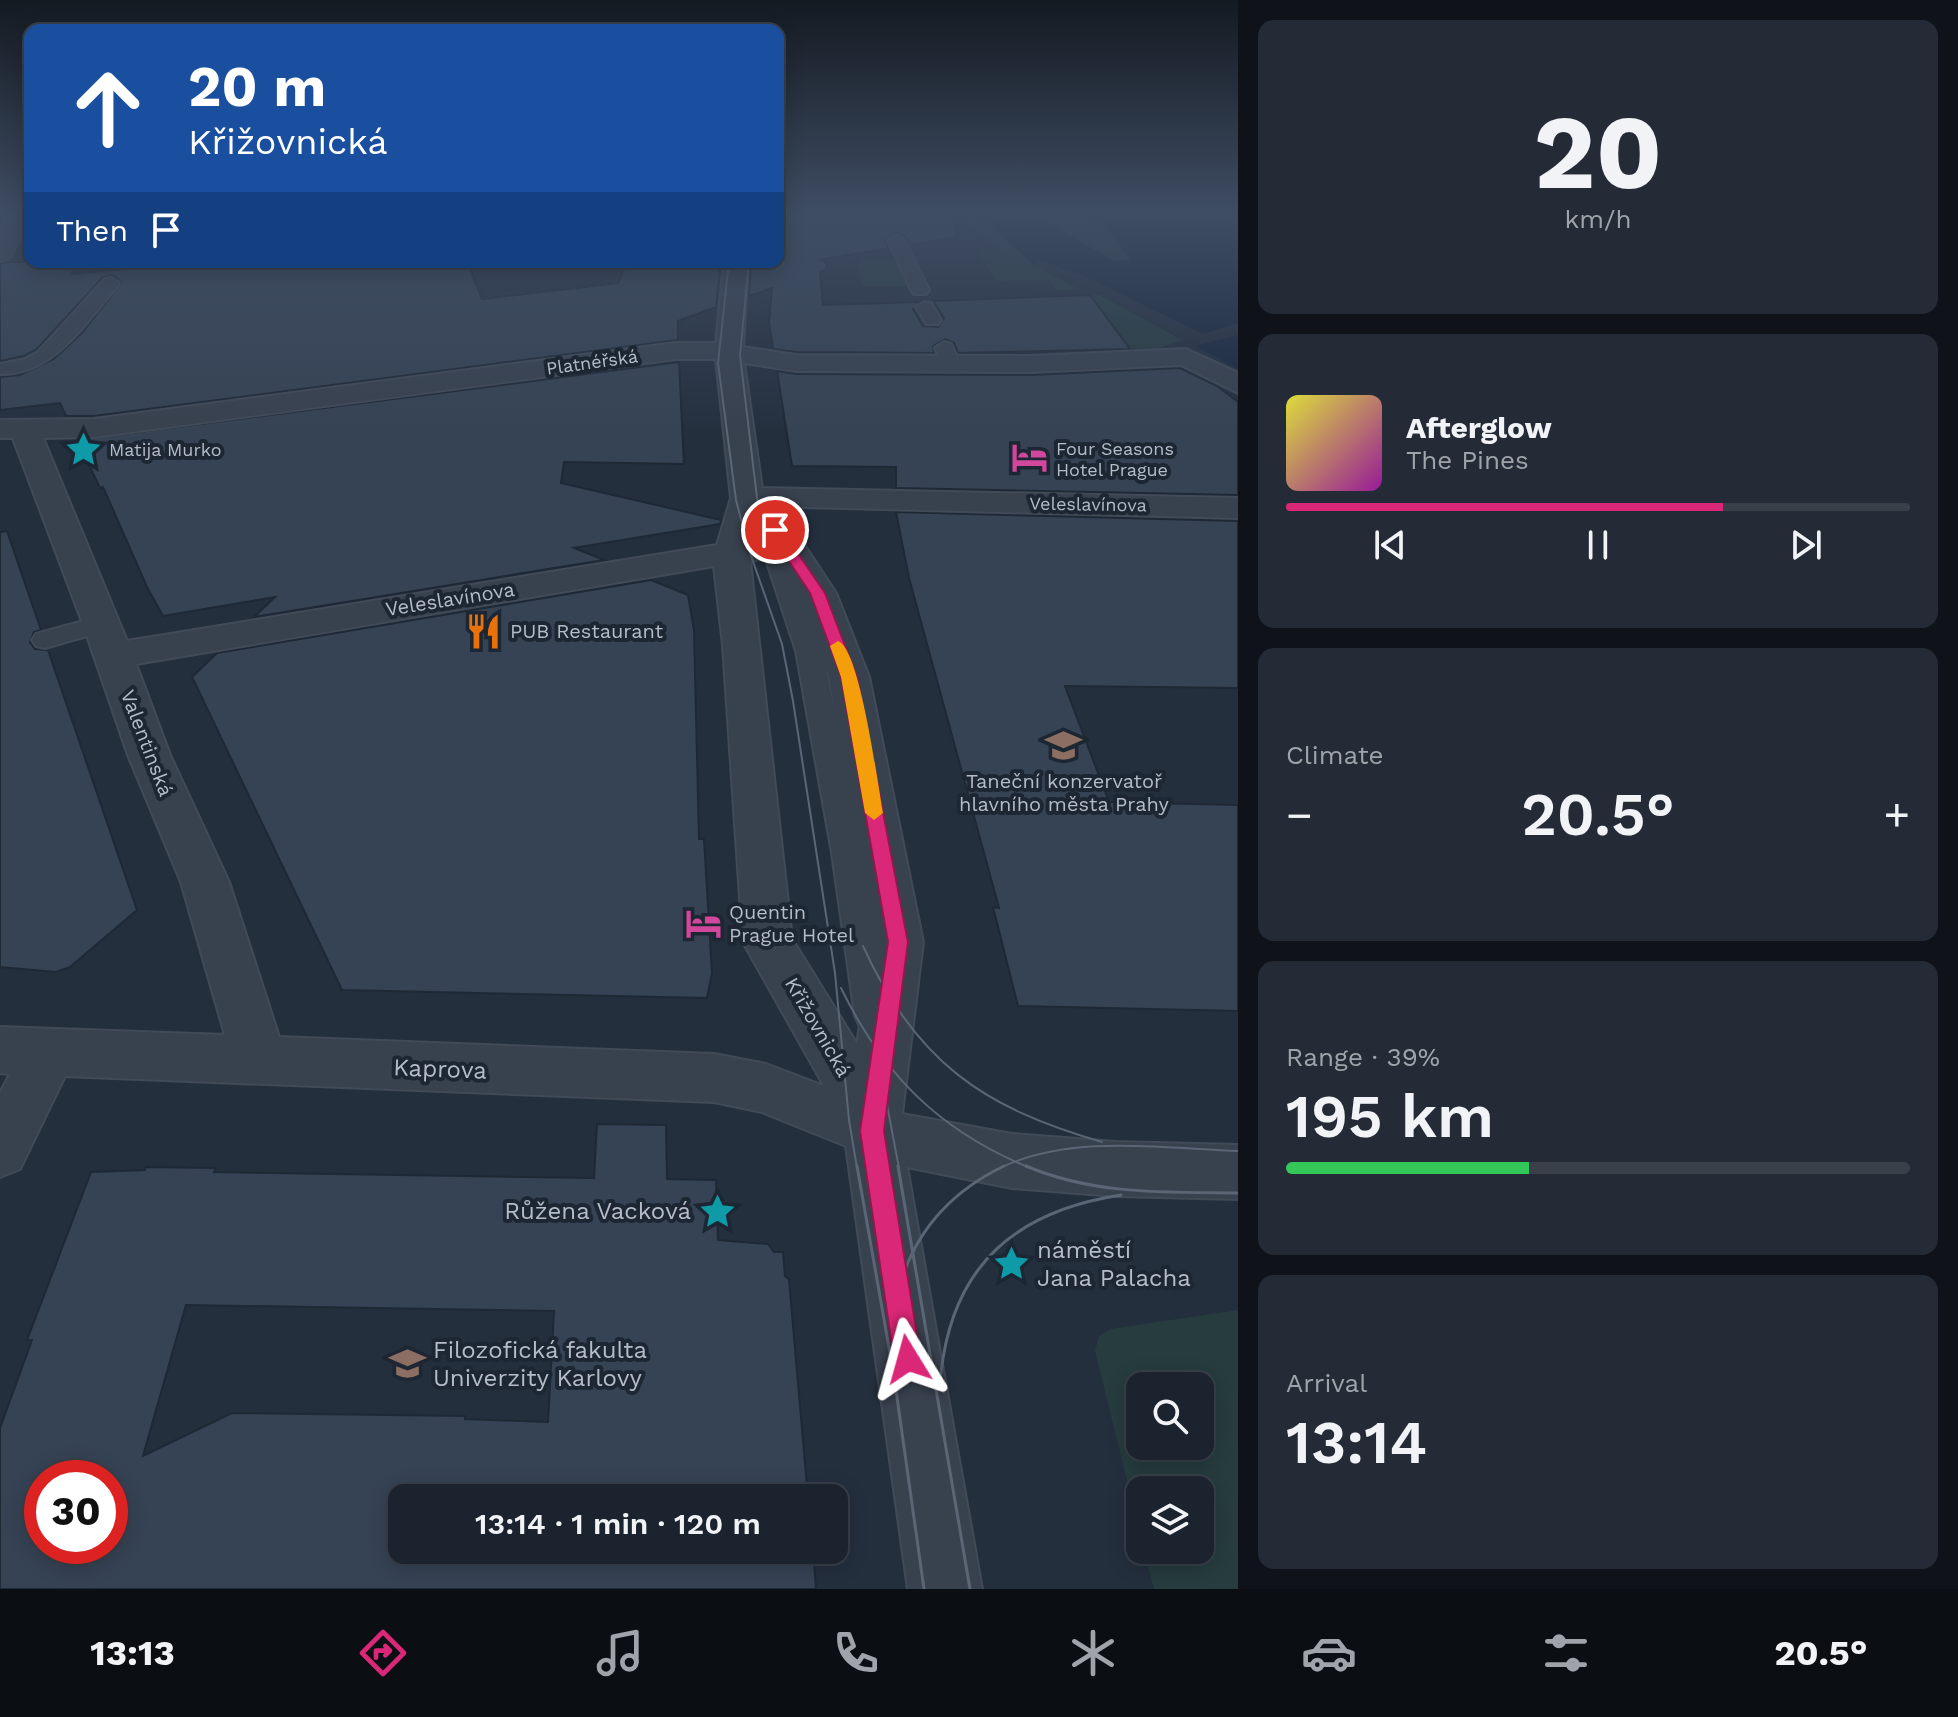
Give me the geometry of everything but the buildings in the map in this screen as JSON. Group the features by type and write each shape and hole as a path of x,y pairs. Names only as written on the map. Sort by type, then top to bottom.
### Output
{"street":[{"name":"Křižovnická","path":"734,287 729,353 760,532 818,593 849,677 898,942 872,1131"},
{"name":"Platnéřská","path":"12,428 94,428 675,351 729,353 796,363 948,356 1031,364 1186,357 1238,384"},
{"name":"Valentinská","path":"12,428 108,640 149,755 205,882 260,1062"},
{"name":"Veleslavínova","path":"108,640 189,641 760,532 1079,504 1238,508"},
{"name":"Křižovnická","path":"760,532 732,582 742,645 768,942 844,1070 872,1131"},
{"name":"Kaprova","path":"24,1052 714,1078 766,1088 872,1131"},
{"path":"0,1150 24,1052"},
{"path":"945,1589 872,1131 891,1138 1012,1161 1116,1169 1238,1172"}],"lane":[{"path":"3,369 30,364 45,356 107,287"},
{"path":"917,287 926,306"},
{"path":"45,640 108,640"}],"green space":[{"path":"1054,287 1078,289 1056,290"},
{"path":"1090,295 1101,295 1182,340 1156,349 1121,348 1117,332"},
{"path":"1238,1310 1238,1589 1154,1589 1148,1564 1214,1564 1214,1476 1126,1476 1095,1351 1099,1336 1111,1329"}],"water":[{"path":"1086,287 1238,287 1238,369"}],"pier":[{"path":"1086,287 1107,287 1203,334 1238,323 1238,335 1195,346"}],"tram line":[{"path":"726,287 718,363 736,500 749,550 782,644 793,701 835,973 849,1120 857,1168"},
{"path":"747,287 740,355 757,498 762,515"},
{"path":"863,946 883,986 906,1020 930,1050 957,1074 1022,1113 1102,1142"},
{"path":"841,988 876,1048 918,1097 969,1137 1016,1161"},
{"path":"880,1068 899,1168"},
{"path":"1016,1161 1086,1147 1148,1146 1238,1151"},
{"path":"1001,1167 1016,1161"},
{"path":"1016,1161 1030,1168"},
{"path":"857,1166 894,1376 924,1589"},
{"path":"898,1166 913,1253"},
{"path":"1026,1166 1104,1187 1157,1192 1238,1193"},
{"path":"913,1253 941,1212 980,1179 1001,1167"},
{"path":"941,1373 948,1335 960,1301 976,1273 996,1249 1051,1214 1121,1195"},
{"path":"892,1328 896,1301 913,1253"},
{"path":"913,1253 970,1589"}],"slow traffic":[{"path":"838,646 849,677 874,813"}],"place":[{"name":"Matija Murko","path":"83,449"},
{"name":"Four Seasons Hotel Prague","path":"1030,458"},
{"name":"PUB Restaurant","path":"484,631"},
{"name":"Taneční konzervatoř hlavního města Prahy","path":"1064,746"},
{"name":"Quentin Prague Hotel","path":"703,923"},
{"name":"Růžena Vacková","path":"717,1211"},
{"name":"náměstí Jana Palacha","path":"1011,1264"},
{"name":"Filozofická fakulta Univerzity Karlovy","path":"407,1364"}],"route":[{"path":"775,530 818,593 849,677 898,942 872,1131 908,1359"}]}
